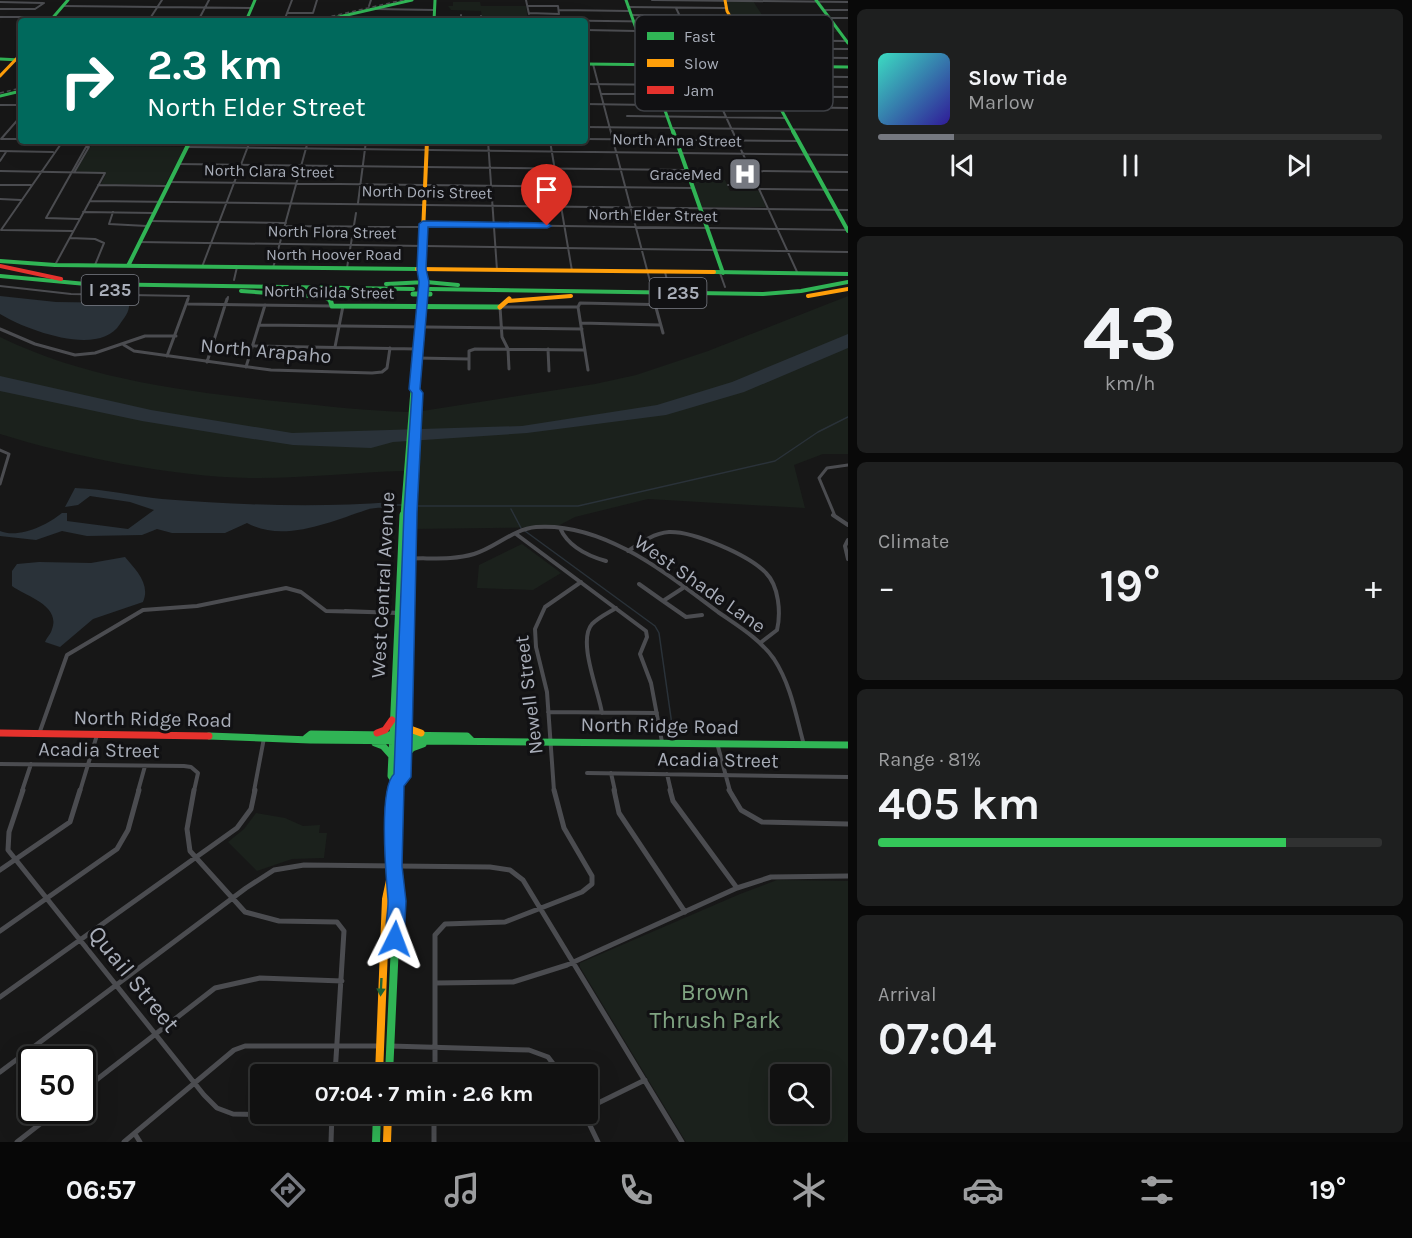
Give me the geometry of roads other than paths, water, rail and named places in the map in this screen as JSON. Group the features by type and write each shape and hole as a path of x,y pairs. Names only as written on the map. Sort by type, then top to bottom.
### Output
{"main road":[{"path":"333,18 412,0"},
{"path":"434,16 435,0"},
{"path":"817,1 827,15"},
{"path":"52,18 65,3"},
{"path":"833,23 847,42"},
{"path":"0,59 18,58"},
{"path":"0,76 18,59"},
{"path":"589,64 635,65"},
{"path":"833,67 848,67"},
{"path":"1,100 18,92"},
{"path":"664,111 722,273"},
{"path":"782,111 848,230"},
{"path":"128,266 188,144"},
{"name":"West Central Avenue","path":"389,1064 397,901 393,866 396,783 391,776 397,613 407,512 409,460 417,393 415,389 427,145"},
{"name":"North Hoover Road","path":"0,261 55,265 648,272 666,276 722,273 848,274"},
{"path":"0,266 59,279 107,285"},
{"name":"I 235","path":"0,276 107,285 321,288 413,292"},
{"name":"I 235","path":"0,281 76,289 769,293 801,291 848,282"},
{"path":"321,288 421,282 507,290"},
{"name":"I 235","path":"430,292 772,298 809,296 848,289"},
{"path":"241,291 324,297 331,300 332,306"},
{"path":"500,307 510,299 571,296"},
{"name":"North Gilda Street","path":"332,306 500,307"},
{"name":"West Central Avenue","path":"396,783 402,777 404,759 410,558 407,512"},
{"path":"368,738 385,730 393,719"},
{"path":"405,722 410,729 428,739"},
{"name":"North Ridge Road","path":"0,733 264,737 310,740 392,738 466,742 471,740 848,745"},
{"path":"368,738 383,746 392,756"},
{"path":"404,759 412,748 428,739"},
{"name":"West Central Avenue","path":"379,1064 386,899 393,866"},
{"path":"376,1142 377,1124"},
{"path":"387,1142 388,1124"}],"street":[{"path":"150,18 162,0"},
{"path":"200,18 209,0"},
{"path":"285,18 292,0"},
{"path":"287,13 312,13 317,0"},
{"path":"371,0 370,8 434,16"},
{"path":"526,0 529,18"},
{"path":"652,0 711,0 726,6"},
{"path":"676,8 679,15 769,1 848,2"},
{"path":"0,2 44,3 36,9 0,9"},
{"path":"65,3 157,7 253,4"},
{"path":"528,6 558,6 559,12"},
{"path":"653,15 676,8 726,6"},
{"path":"823,10 848,10"},
{"path":"529,13 559,12 633,21"},
{"path":"337,17 434,16"},
{"path":"0,17 26,18"},
{"path":"588,21 633,21"},
{"path":"588,29 633,21"},
{"path":"833,59 848,58"},
{"path":"589,64 598,84 651,285"},
{"path":"833,75 848,77"},
{"path":"588,84 635,84"},
{"path":"833,87 848,87"},
{"path":"600,94 635,94"},
{"path":"833,97 848,97"},
{"path":"1,100 18,104"},
{"path":"588,104 635,105"},
{"path":"833,108 848,108"},
{"path":"723,111 798,274"},
{"path":"627,116 786,118"},
{"path":"1,139 18,119"},
{"path":"588,127 848,130"},
{"path":"1,139 18,139"},
{"path":"588,139 799,141"},
{"path":"1,230 60,144"},
{"name":"North Anna Street","path":"188,144 306,148 427,145 489,150 848,155"},
{"path":"202,267 248,144"},
{"path":"273,268 307,144"},
{"path":"358,203 366,144"},
{"path":"488,144 496,270"},
{"path":"551,144 572,271"},
{"path":"79,219 46,218 89,147 86,147"},
{"path":"0,151 53,152"},
{"path":"0,160 7,151"},
{"path":"178,164 686,170"},
{"path":"0,171 104,173 55,265"},
{"path":"751,171 848,172"},
{"name":"North Clara Street","path":"98,185 297,183 692,188"},
{"path":"0,185 32,185"},
{"path":"729,185 848,190"},
{"path":"0,199 22,200"},
{"name":"North Doris Street","path":"90,201 848,210"},
{"path":"83,212 113,213 150,220"},
{"path":"113,213 108,223 110,225 150,220"},
{"path":"347,268 356,213"},
{"name":"North Elder Street","path":"150,220 353,226 494,225 848,230"},
{"path":"1,230 73,231"},
{"path":"70,238 101,240 104,246 95,265"},
{"name":"North Flora Street","path":"139,242 848,252"},
{"path":"234,280 237,267"},
{"path":"722,273 725,287"},
{"path":"0,286 71,294 187,296 190,298 177,336 167,356"},
{"path":"207,362 228,297"},
{"name":"North Gilda Street","path":"188,304 332,306"},
{"path":"246,367 255,346 265,304"},
{"path":"655,304 663,333"},
{"path":"579,305 588,370"},
{"name":"North Gilda Street","path":"500,307 674,305"},
{"path":"335,347 342,306"},
{"path":"500,307 502,337 508,349 509,369"},
{"path":"581,324 660,326"},
{"path":"260,325 419,325 582,329"},
{"path":"0,329 35,344 75,355 95,353 135,338 177,336"},
{"name":"North Arapaho","path":"124,345 129,350 246,367 379,372 387,368 390,348"},
{"path":"255,346 417,349"},
{"path":"469,369 472,349 585,350"},
{"path":"548,349 549,371"},
{"path":"417,358 469,359"},
{"path":"0,450 9,454 4,477 0,484"},
{"path":"848,465 827,468 819,475 833,515 848,525"},
{"name":"West Shade Lane","path":"401,559 454,558 475,554 524,530 543,526 561,528 610,542 628,551 683,588 760,643 776,661 784,676 804,745"},
{"path":"561,528 565,537 592,557 606,561"},
{"path":"628,551 657,534 676,531 700,538 759,568 773,585 779,620 777,630 760,643"},
{"path":"516,534 647,633 640,654 651,683 662,742"},
{"path":"848,540 845,546 848,559"},
{"name":"Newell Street","path":"541,909 582,892 592,884 592,876 572,845 559,812 546,687 537,660 536,623 549,603 582,582"},
{"path":"639,584 686,617 702,615"},
{"path":"39,734 67,655 143,610 197,606 286,588 301,592 322,610 408,613"},
{"path":"663,601 683,588"},
{"path":"602,713 586,638 592,625 616,608"},
{"path":"548,712 657,713"},
{"path":"0,870 70,822 97,735"},
{"path":"0,997 237,828 249,814 264,737"},
{"path":"717,743 724,775 732,796 752,819 779,823 848,824"},
{"name":"Acadia Street","path":"0,764 184,766 196,771 198,773 186,838 189,853 195,859"},
{"name":"Quail Street","path":"31,764 9,832 7,847 15,861 217,1107 233,1114 250,1114"},
{"path":"0,931 117,849 128,830 145,766"},
{"name":"Acadia Street","path":"587,773 848,777"},
{"path":"611,773 618,813 685,912"},
{"path":"667,774 674,801 737,888"},
{"path":"195,859 245,912 266,920 337,922 342,926 346,936 336,1064"},
{"path":"0,1072 268,873 290,866 490,867 510,870 523,880 682,1142"},
{"path":"436,983 513,982 573,962 737,888 779,875 848,876"},
{"path":"435,1064 435,935 445,924 505,922 541,909"},
{"path":"96,1079 215,988 226,983 245,980 342,981"},
{"path":"124,1142 234,1050 245,1046 380,1046"},
{"path":"390,1046 537,1052 544,1053 556,1064"},
{"path":"598,1103 645,1080"},
{"path":"17,1142 40,1124"},
{"path":"331,1142 332,1124"},
{"path":"434,1124 434,1142"},
{"path":"589,1124 598,1142"},
{"path":"135,1134 140,1142"}],"waterway":[{"path":"413,506 578,506 775,461 818,432 848,417"},
{"path":"394,505 409,505"},
{"path":"511,509 521,528"},
{"path":"525,531 655,626 659,633 673,732"}],"railway":[{"path":"324,18 403,0"},
{"path":"0,93 18,89"}],"place":[{"name":"GraceMed","path":"745,174"}],"park label":[{"name":"Brown Thrush Park","path":"715,1006"}]}
